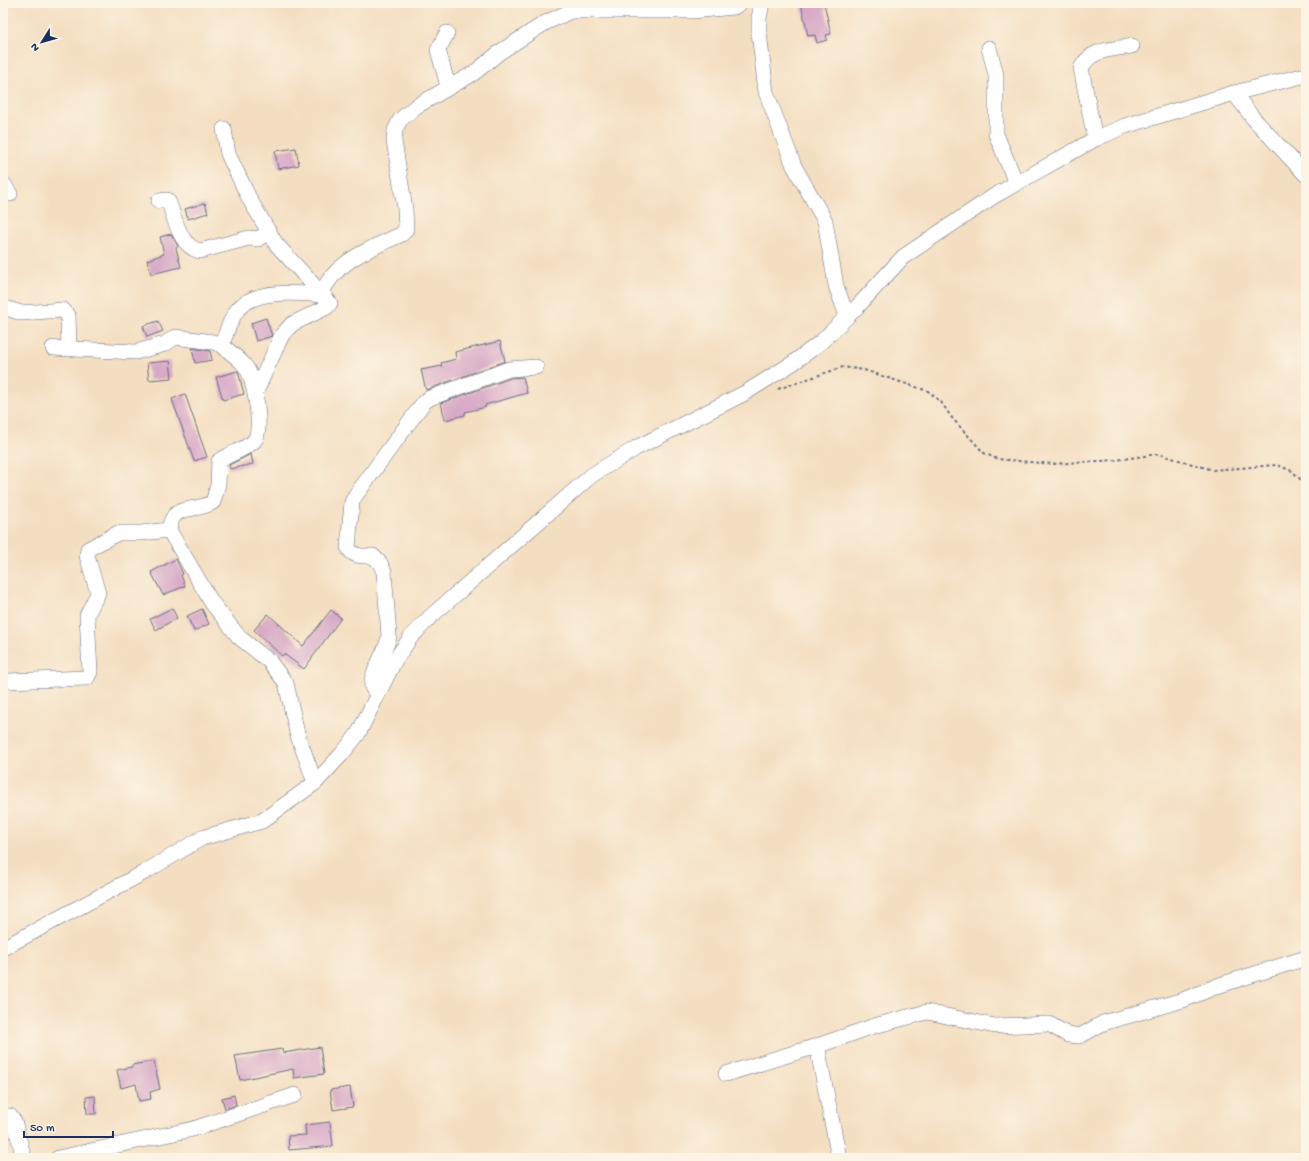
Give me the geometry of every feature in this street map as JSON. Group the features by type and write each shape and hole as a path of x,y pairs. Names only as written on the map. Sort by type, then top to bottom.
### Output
{"street":[{"path":"762,3 759,18 761,61 766,92 794,166 825,221 836,286 847,316"},
{"path":"321,295 327,282 347,261 402,234 406,229 405,209 394,141 395,130 400,120 414,107 448,86 474,73 500,52 545,23 571,11 655,7 692,11 737,5 749,10 759,18"},
{"path":"447,33 438,50 448,86"},
{"path":"1095,139 1081,68 1085,60 1093,53 1132,46"},
{"path":"989,48 996,75 996,134 1016,183"},
{"path":"3,948 132,879 202,838 262,822 315,783 358,734 398,655 430,617 592,475 636,448 745,393 779,372 821,342 903,257 988,199 1095,139 1137,121 1306,75"},
{"path":"1234,94 1253,118 1306,174"},
{"path":"224,129 228,154 250,200 276,244 329,302 329,306 292,324 282,335 255,394"},
{"path":"159,201 167,200 180,231 189,246 195,250 200,251 249,238 258,239 269,232"},
{"path":"222,345 231,319 239,308 247,301 257,296 269,295 321,295"},
{"path":"3,307 21,313 63,310 68,315 69,347"},
{"path":"53,348 69,347 136,352 165,344 175,338 212,342 222,345 246,366 258,404 256,439 220,461 218,486 213,502 177,512 170,522 169,530 212,603 239,637 269,660 286,683 297,733 315,783"},
{"path":"377,695 372,686 372,682 377,665 389,636 384,572 380,563 373,556 356,556 351,553 348,547 352,502 398,436 424,402 430,398 509,369 536,367"},
{"path":"7,681 87,678 90,672 87,615 98,593 88,556 88,549 118,533 169,530"},
{"path":"726,1074 817,1046 874,1026 927,1012 995,1026 1049,1024 1068,1035 1075,1037 1080,1036 1103,1023 1183,1000 1220,985 1306,958"},
{"path":"817,1046 839,1158"},
{"path":"58,1158 193,1129 295,1095"},
{"path":"3,1116 10,1116 14,1121 24,1158"}],"path":[{"path":"773,391 843,367 864,370 928,391 941,402 984,453 997,459 1052,464 1116,460 1158,454 1213,470 1277,465 1292,471 1306,485"}],"building":[{"path":"801,3 824,3 831,34 826,35 827,40 817,43 815,35 808,36"},
{"path":"296,148 299,165 278,169 275,151"},
{"path":"205,203 208,213 188,219 185,209"},
{"path":"171,234 178,246 176,248 181,267 151,274 147,260 164,254 160,237"},
{"path":"266,318 272,336 256,341 251,323"},
{"path":"158,321 163,331 147,337 143,326"},
{"path":"500,341 505,361 426,390 421,370 442,366 441,363 456,359 455,352"},
{"path":"192,348 210,351 212,360 195,363"},
{"path":"170,361 172,378 149,380 147,363"},
{"path":"238,371 244,394 223,400 216,377"},
{"path":"523,377 527,393 485,405 486,407 465,412 465,415 445,420 441,403 511,378"},
{"path":"185,394 207,457 194,461 172,399"},
{"path":"251,454 253,464 230,469 229,465"},
{"path":"176,559 183,574 181,575 185,586 163,595 151,572"},
{"path":"172,608 177,618 156,630 150,619"},
{"path":"202,609 209,624 194,631 187,616"},
{"path":"331,610 341,618 304,669 284,654 282,656 254,630 268,614 303,646"},
{"path":"320,1047 324,1074 294,1078 293,1069 240,1080 235,1056 282,1049 283,1053"},
{"path":"154,1061 160,1089 150,1092 151,1099 139,1101 136,1084 121,1088 117,1070 132,1067 132,1065"},
{"path":"350,1087 353,1107 333,1110 330,1090"},
{"path":"234,1095 236,1105 225,1109 222,1098"},
{"path":"95,1096 96,1114 87,1114 86,1097"},
{"path":"330,1122 333,1146 289,1150 288,1136 306,1135 305,1125"}]}
